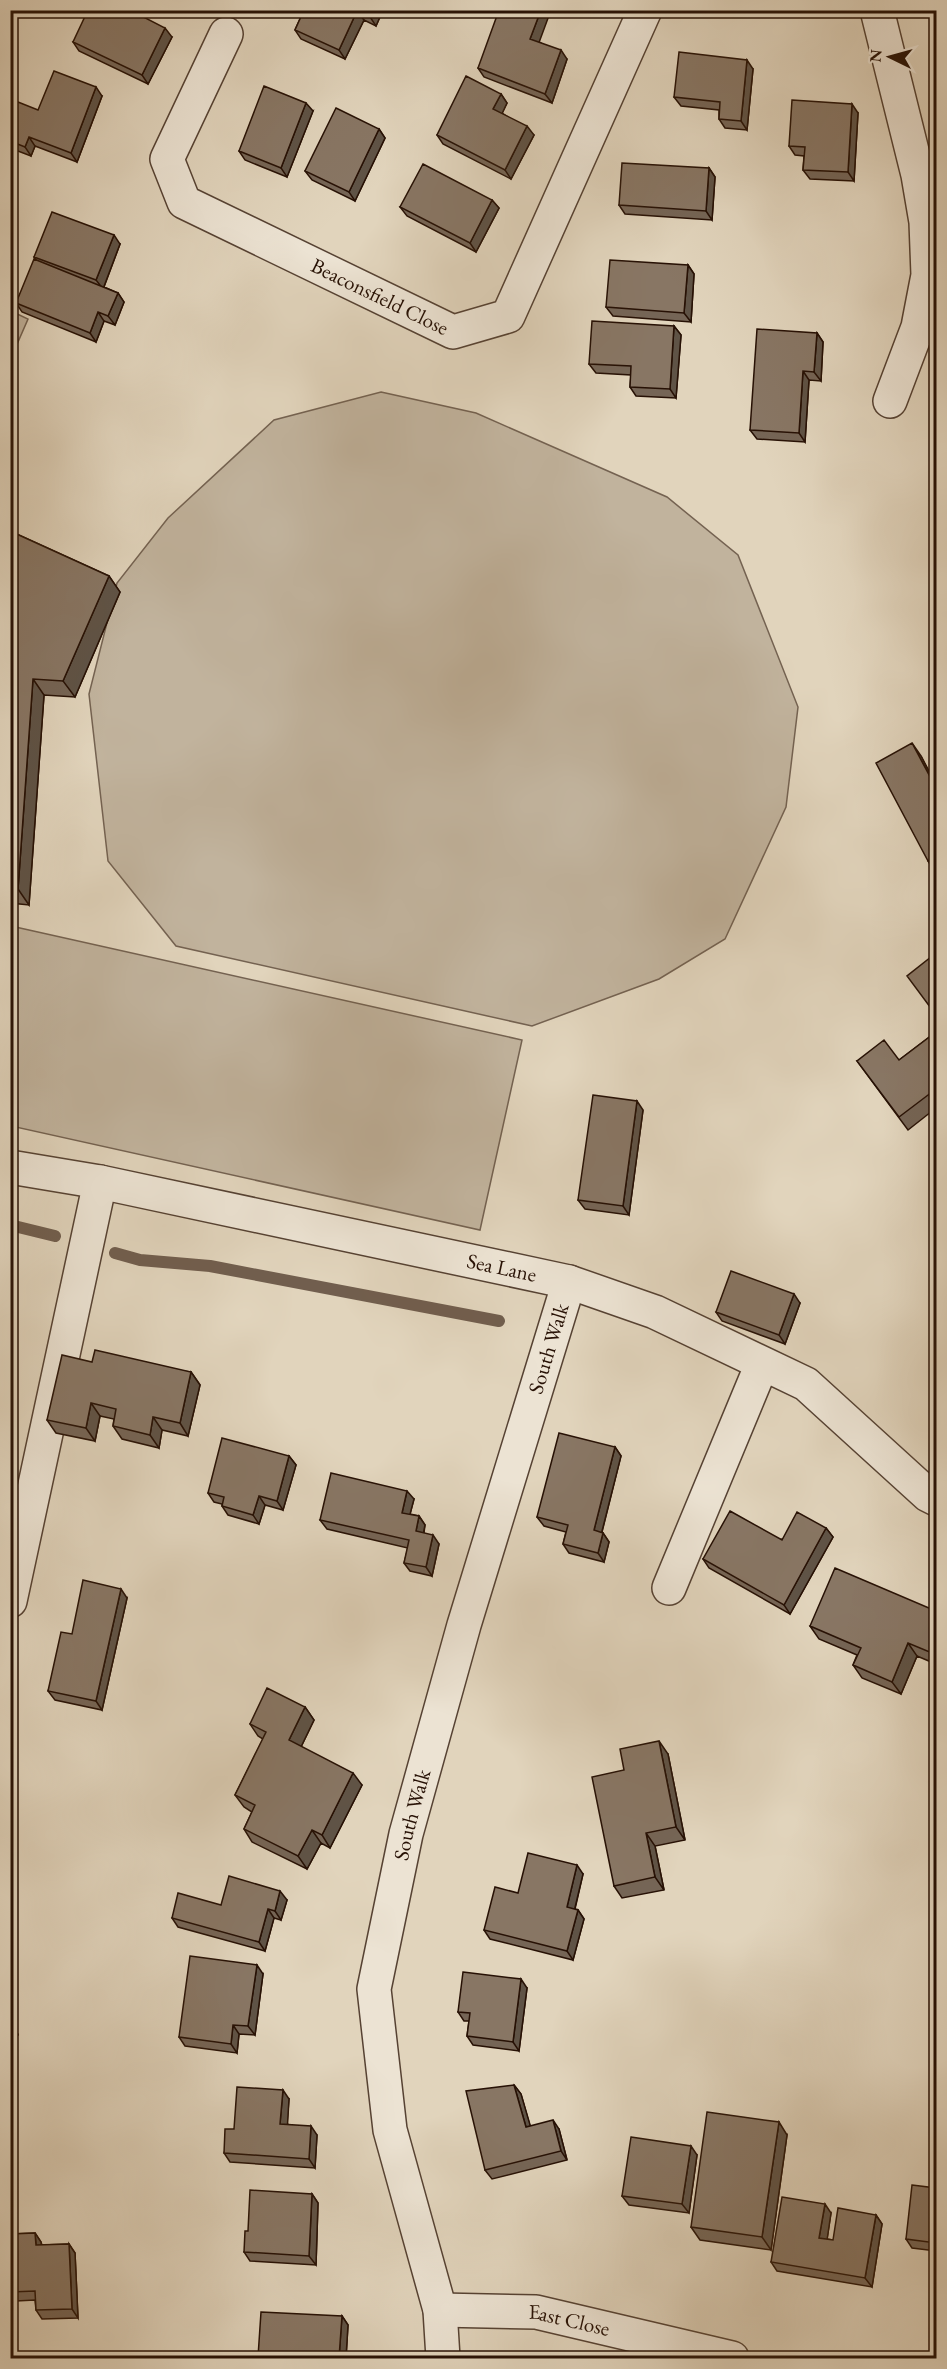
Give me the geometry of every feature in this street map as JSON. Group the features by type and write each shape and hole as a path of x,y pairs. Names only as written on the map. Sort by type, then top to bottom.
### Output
{"street":[{"name":"Beaconsfield Close","path":"226,34 167,159 184,202 453,332 508,316 645,10"},
{"path":"877,10 918,175 926,222 928,275 918,327 890,401"},
{"name":"Sea Lane","path":"10,1167 100,1182 569,1282 655,1312 806,1384 928,1495 936,1499"},
{"path":"10,1601 100,1182"},
{"name":"South Walk","path":"443,2358 440,2310 390,2130 374,1989 406,1834 464,1625 569,1282"},
{"path":"669,1588 762,1364"},
{"name":"East Close","path":"440,2310 536,2312 732,2358"}],"shaded area":[{"path":"11,311 28,319 11,358"},
{"path":"381,392 476,413 667,497 738,555 798,707 786,807 725,939 659,979 532,1026 176,946 108,861 89,694 117,583 168,518 274,420"},
{"path":"11,926 522,1040 480,1230 11,1126"}],"building":[{"path":"88,10 130,10 165,28 142,75 73,42"},
{"path":"304,10 373,10 370,17 357,11 339,50 295,30"},
{"path":"499,10 541,10 530,39 561,50 545,94 478,68"},
{"path":"679,52 747,60 741,121 719,119 720,102 674,97"},
{"path":"54,71 96,87 71,153 29,137 25,147 10,141 10,119 18,102 38,110"},
{"path":"466,76 501,94 493,109 527,126 505,170 437,135"},
{"path":"264,86 306,103 281,168 239,151"},
{"path":"792,100 852,104 848,172 803,170 805,147 789,146"},
{"path":"336,108 379,129 349,192 305,171"},
{"path":"622,163 709,168 706,211 619,205"},
{"path":"423,164 492,200 470,243 400,207"},
{"path":"52,212 114,235 96,280 34,257"},
{"path":"34,259 118,293 108,316 98,312 90,333 16,303"},
{"path":"610,260 688,265 684,313 606,307"},
{"path":"592,321 674,326 670,389 630,387 631,366 589,364"},
{"path":"757,329 817,333 814,372 803,371 799,433 750,430"},
{"path":"10,531 109,576 63,681 33,679 18,889 10,888"},
{"path":"912,743 936,785 936,856 928,861 876,763"},
{"path":"936,953 936,1015 907,976"},
{"path":"936,1032 936,1089 899,1117 857,1061 884,1040 899,1060"},
{"path":"593,1095 637,1101 623,1206 578,1200"},
{"path":"731,1271 794,1294 779,1335 716,1312"},
{"path":"95,1350 191,1372 180,1423 153,1417 150,1435 113,1426 116,1409 91,1403 86,1428 47,1420 62,1355 92,1362"},
{"path":"559,1433 615,1447 594,1530 603,1533 598,1553 563,1544 568,1525 537,1517"},
{"path":"222,1438 289,1456 277,1501 259,1496 253,1515 222,1506 224,1497 208,1493"},
{"path":"331,1473 407,1491 402,1513 419,1516 416,1531 433,1535 426,1567 404,1563 409,1540 320,1520"},
{"path":"730,1511 782,1540 797,1512 826,1528 784,1605 703,1559"},
{"path":"835,1568 936,1611 936,1642 932,1653 908,1643 892,1682 853,1665 861,1648 810,1626"},
{"path":"83,1580 121,1589 96,1701 48,1691 61,1632 72,1634"},
{"path":"267,1688 305,1707 289,1740 353,1773 322,1835 312,1830 298,1856 244,1829 255,1805 235,1795 266,1732 250,1724"},
{"path":"659,1741 676,1827 646,1833 655,1877 614,1886 592,1777 624,1770 620,1749"},
{"path":"528,1853 577,1865 567,1907 578,1910 567,1951 484,1930 495,1887 518,1893"},
{"path":"229,1876 280,1891 275,1911 268,1909 259,1942 172,1918 178,1893 221,1905"},
{"path":"190,1956 257,1965 248,2026 233,2025 231,2044 179,2037"},
{"path":"463,1972 521,1979 513,2042 467,2036 470,2013 458,2012"},
{"path":"514,2085 526,2127 553,2120 561,2151 485,2170 466,2091"},
{"path":"237,2087 283,2090 280,2124 311,2126 309,2159 224,2153 225,2129 234,2129"},
{"path":"707,2112 779,2122 762,2237 691,2227"},
{"path":"631,2137 691,2146 682,2204 622,2196"},
{"path":"912,2185 936,2188 936,2243 906,2239"},
{"path":"250,2190 312,2194 309,2256 244,2252 245,2231 248,2231"},
{"path":"782,2197 825,2204 819,2238 833,2240 838,2208 876,2215 865,2278 771,2262"},
{"path":"35,2233 36,2245 69,2244 72,2309 36,2310 35,2291 10,2292 10,2234"},
{"path":"261,2312 342,2316 339,2358 258,2357"}],"waterway":[{"path":"10,1225 55,1236"},
{"path":"115,1253 140,1260 210,1266 499,1321"}]}
